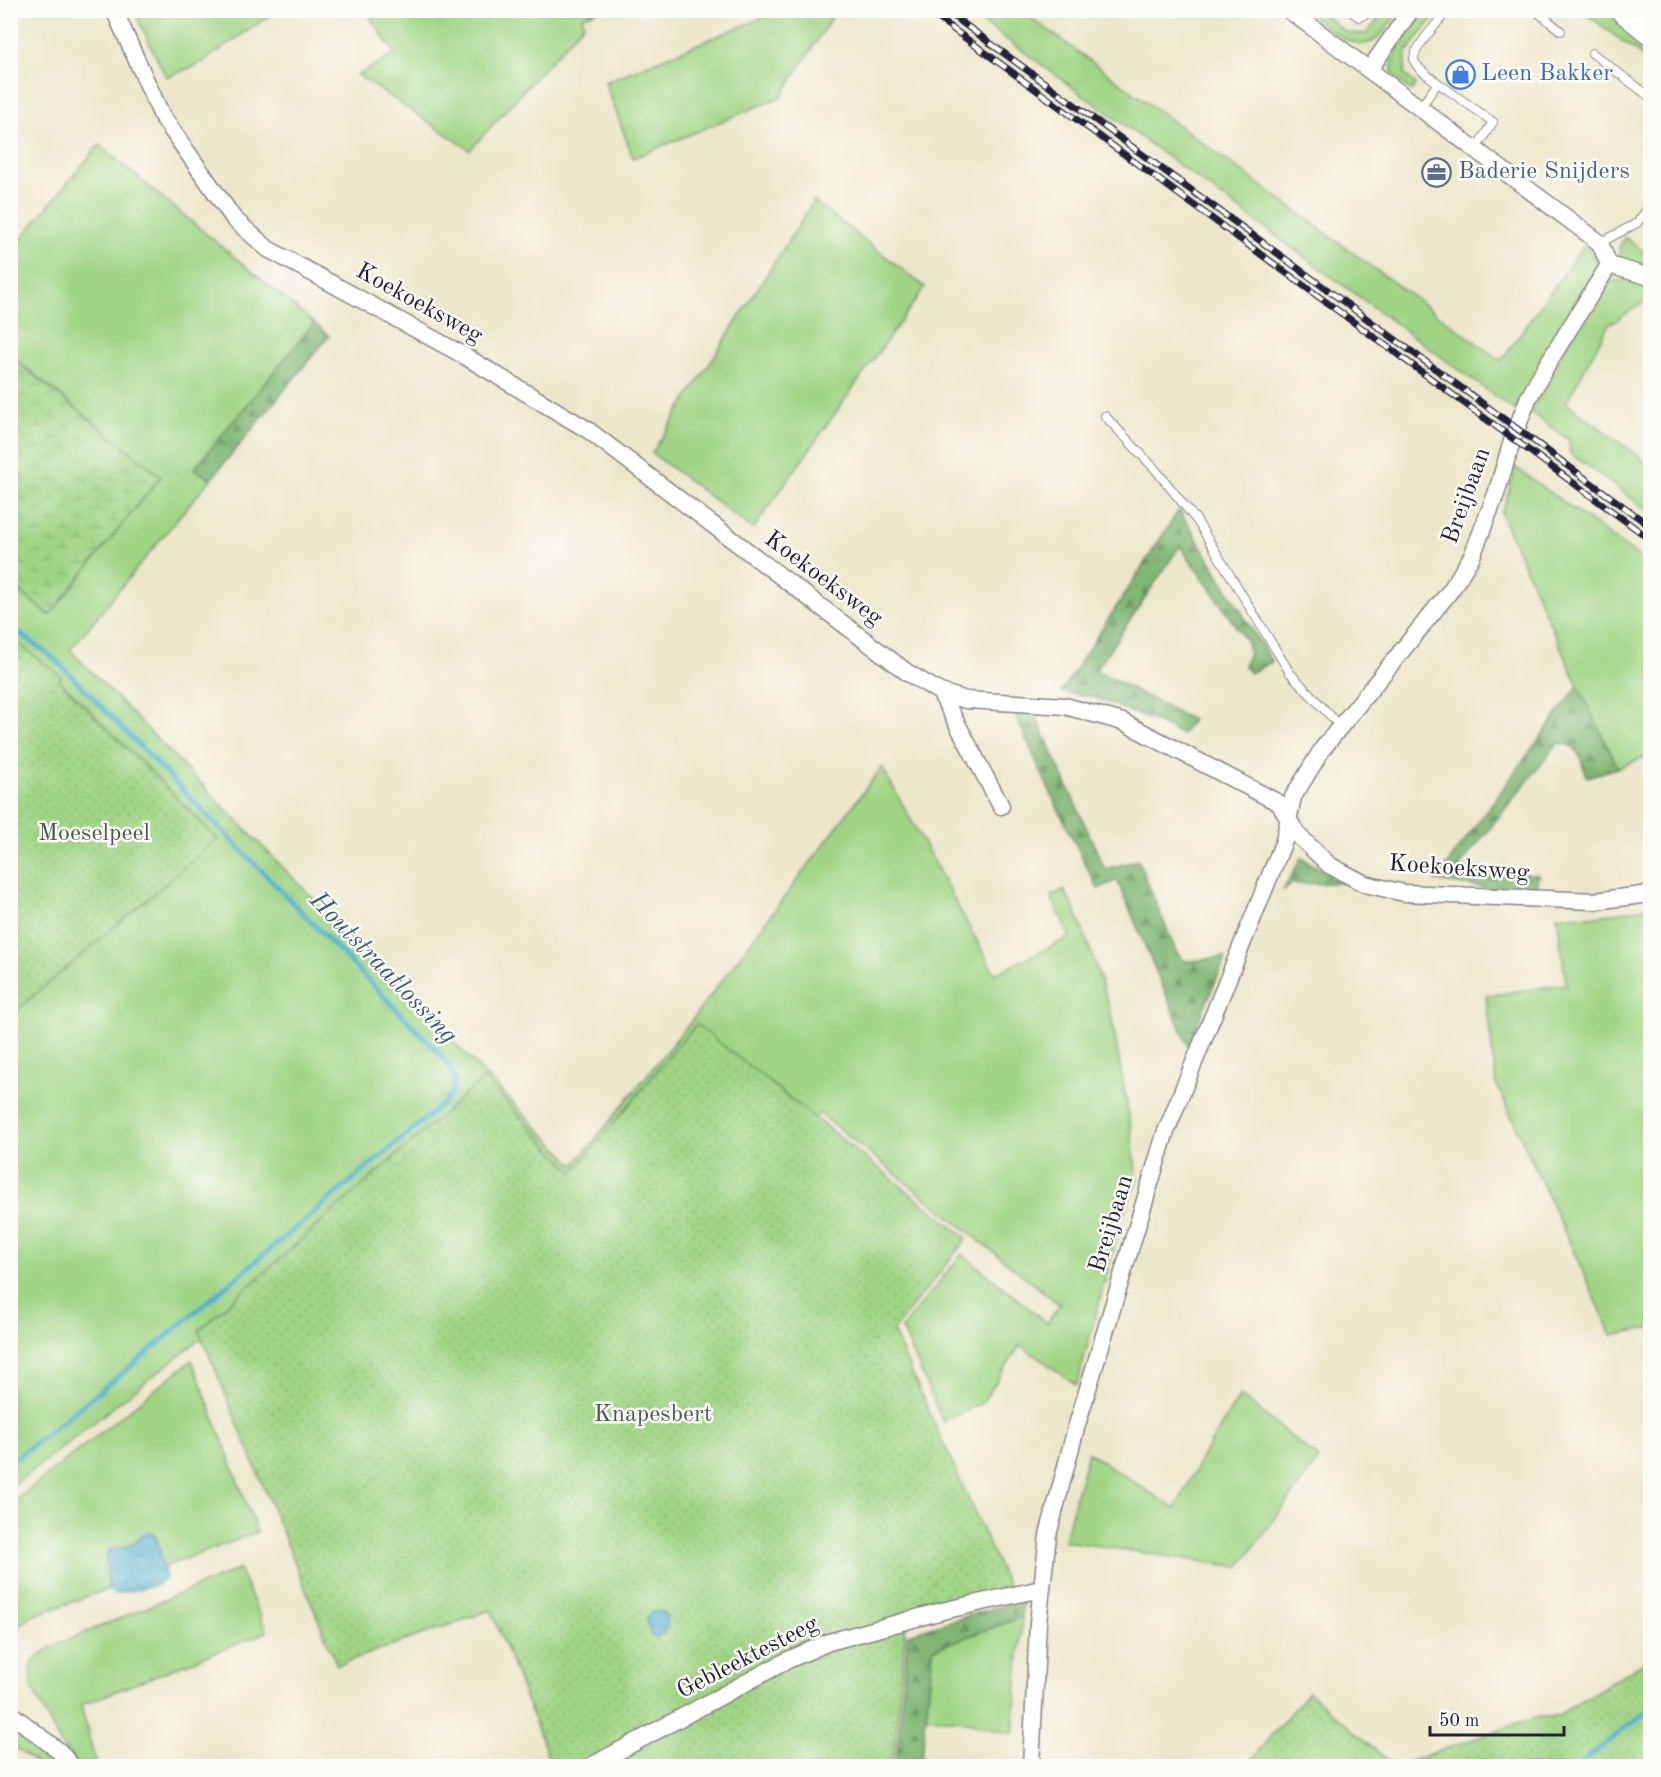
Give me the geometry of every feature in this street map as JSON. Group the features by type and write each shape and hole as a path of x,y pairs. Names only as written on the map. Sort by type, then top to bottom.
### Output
{"main road":[{"path":"1624,10 1650,31"}],"street":[{"name":"Koekoeksweg","path":"114,10 162,116 234,219 268,249 463,355 588,430 908,673 940,692 966,700 1065,706 1123,722 1279,803 1297,834 1329,865 1365,884 1404,893 1594,901 1650,894"},
{"path":"1289,10 1600,243 1609,265 1650,277"},
{"path":"1369,70 1411,10"},
{"name":"Breijbaan","path":"1030,1767 1041,1589 1048,1535 1076,1428 1166,1134 1284,841 1293,797 1323,748 1450,590 1472,556 1528,399 1609,265"},
{"path":"940,692 1001,806"},
{"name":"Gebleektesteeg","path":"591,1767 788,1660 829,1642 942,1611 1041,1589"},
{"path":"10,1713 59,1751 71,1767"}],"lane":[{"path":"1349,10 1359,17 1376,10"},
{"path":"1449,10 1414,54 1414,62 1418,68 1494,122 1475,150"},
{"path":"1535,10 1562,31"},
{"path":"1592,52 1650,97"},
{"path":"1420,108 1438,83"},
{"path":"1600,243 1637,223 1650,206"},
{"path":"1106,416 1155,469 1197,521 1290,673 1340,726"}],"green space":[{"path":"781,10 836,11 781,97 633,158 605,82"},
{"path":"134,11 276,11 198,65 166,77"},
{"path":"366,11 598,11 582,17 584,24 470,150 358,75 395,54"},
{"path":"968,11 1022,11 1501,361 1584,245 1593,257 1596,271 1558,331 1514,410"},
{"path":"1305,11 1318,11 1348,33 1366,34 1385,11 1400,11 1379,37 1361,44 1340,37"},
{"path":"1426,11 1439,11 1407,52 1404,74 1416,84 1411,91 1396,79 1392,71 1392,62 1400,43"},
{"path":"1582,11 1606,11 1650,44 1650,62"},
{"path":"99,145 314,323 194,469 211,479 70,650 574,1165 696,1015 882,767 995,974 1070,937 1051,896 1064,890 1075,910 1094,960 1111,1014 1130,1122 1137,1180 1120,1224 1077,1385 1020,1345 982,1403 943,1422 902,1328 962,1254 1047,1323 1060,1305 819,1113 688,1277 469,1407 199,1340 11,1487 11,584 49,615 161,476 11,356 11,251"},
{"path":"814,201 925,287 753,529 652,453"},
{"path":"1625,237 1650,256 1650,260 1644,266 1630,264 1620,254 1620,245"},
{"path":"1627,280 1644,284 1650,289 1650,298 1608,326 1566,403 1650,465 1650,512 1570,453 1569,440 1530,412 1582,318 1612,281"},
{"path":"314,323 329,336 211,479 194,469"},
{"path":"10,356 161,476 50,615 11,584"},
{"path":"1515,467 1650,565 1650,755 1618,768 1578,686 1501,514"},
{"path":"1179,510 1272,662 1250,673 1244,666 1249,652 1247,642 1180,546 1096,670 1192,720 1182,735 1157,722 1093,697 1061,692"},
{"name":"Moeselpeel","path":"10,637 61,676 60,681 218,839 11,1015"},
{"path":"1578,686 1618,768 1587,777 1575,749 1558,743 1458,868 1538,875 1536,891 1500,890 1435,881"},
{"path":"1013,710 1033,710 1105,869 1138,860 1176,951 1183,960 1226,957 1188,1046 1117,880 1098,889 1058,809"},
{"path":"1301,858 1344,883 1292,884 1283,891"},
{"path":"1650,907 1650,1328 1612,1335 1496,1083 1486,996 1566,984 1557,915 1598,916"},
{"name":"Knapesbert","path":"696,1024 967,1238 893,1331 1008,1587 907,1615 893,1766 552,1766 491,1610 337,1665 199,1330 484,1078 573,1172"},
{"path":"192,1360 257,1532 164,1567 156,1536 109,1550 106,1555 108,1589 33,1616 11,1633 11,1504"},
{"path":"1240,1395 1319,1459 1239,1567 1064,1541 1088,1452 1175,1509 1205,1452"},
{"path":"239,1569 267,1632 81,1705 96,1765 80,1766 62,1746 31,1686 32,1661 53,1646"},
{"path":"1023,1599 1022,1617 933,1649 921,1764 896,1766 908,1634"},
{"path":"1022,1617 1013,1734 963,1721 926,1717 933,1649"},
{"path":"1650,1658 1650,1766 1403,1766 1405,1763 1537,1717 1551,1717 1560,1714"},
{"path":"1308,1692 1395,1766 1246,1766"},
{"path":"11,1720 28,1732 64,1766 38,1766 11,1745"}],"water":[{"path":"149,1532 156,1536 166,1578 157,1585 114,1594 108,1589 106,1555 109,1550 134,1544 142,1534"},
{"path":"661,1611 666,1614 667,1626 662,1634 655,1638 650,1634 646,1619 652,1612"}],"waterway":[{"name":"Houtstraatlossing","path":"10,626 56,660 442,1056 455,1080 453,1090 444,1103 130,1367 10,1463"},
{"path":"1577,1766 1650,1709"}],"railway":[{"path":"927,10 1650,539"},
{"path":"945,10 1650,526"}],"place":[{"name":"Leen Bakker","path":"1460,74"},
{"name":"Baderie Snijders","path":"1437,172"}]}
